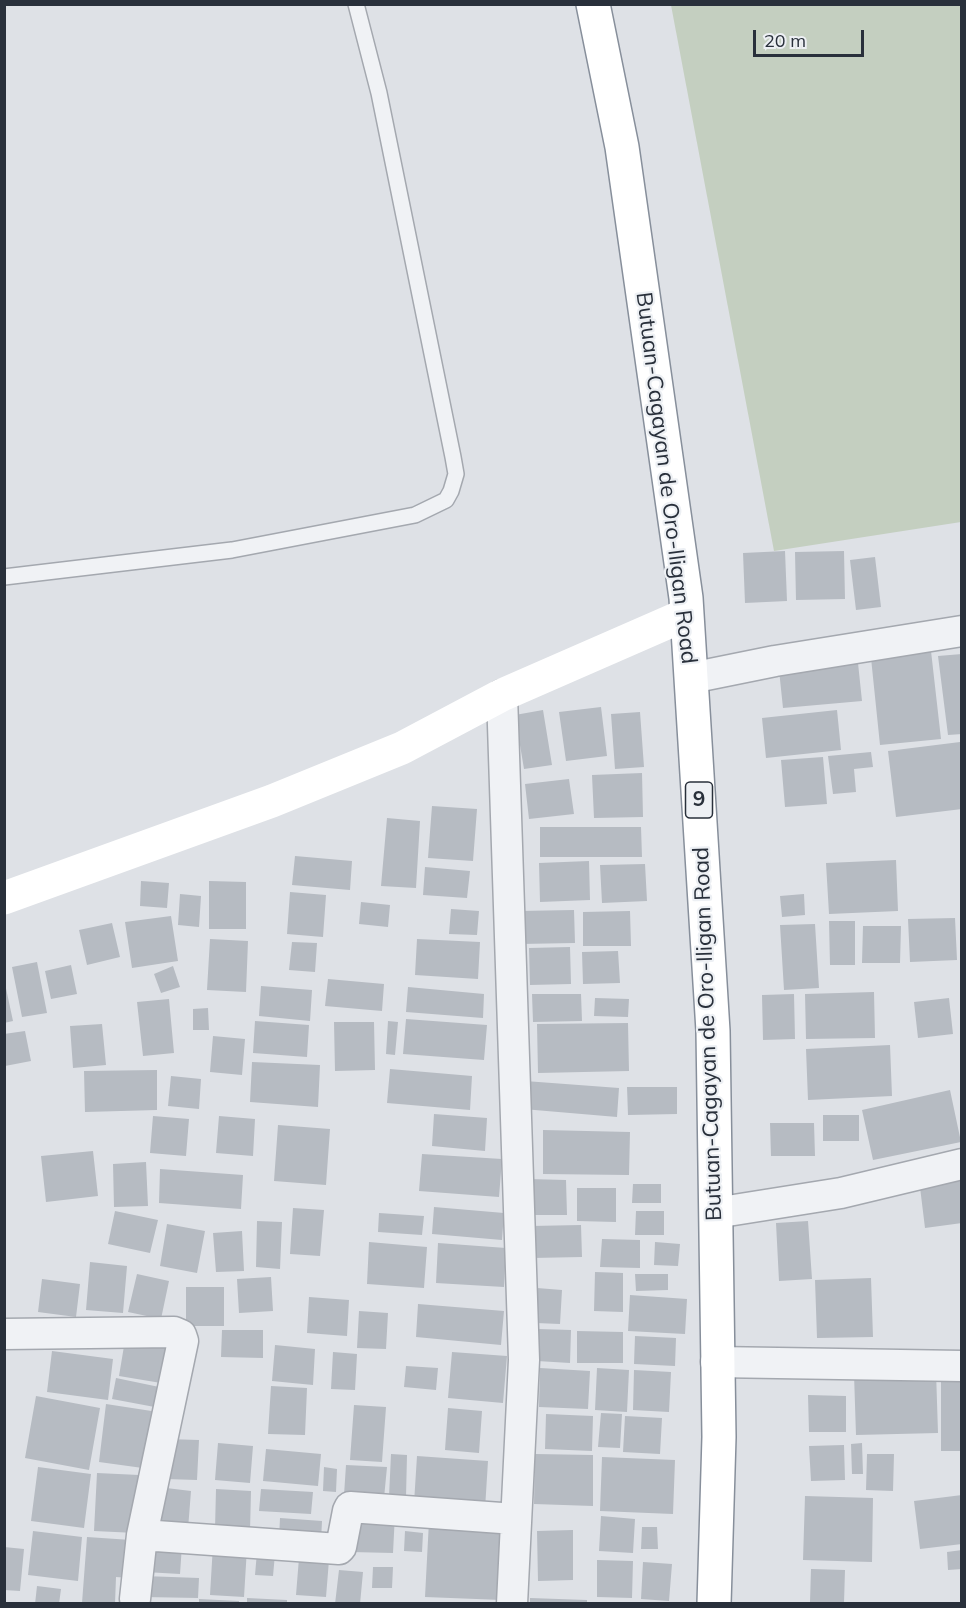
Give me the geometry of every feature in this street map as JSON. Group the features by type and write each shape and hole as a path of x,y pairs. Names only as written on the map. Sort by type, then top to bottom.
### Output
{"main road":[{"name":"Butuan-Cagayan de Oro-Iligan Road","path":"593,4 622,147 683,578 691,678 713,1031 716,1362 719,1437 714,1604"},
{"path":"4,898 272,801 369,762 402,748 502,695 686,615"}],"street":[{"path":"691,678 775,661 962,631"},
{"path":"502,695 507,783 524,1360 512,1604"},
{"path":"715,1213 841,1193 962,1164"},
{"path":"4,1334 174,1332 181,1335 183,1341 142,1535 135,1599"},
{"path":"716,1362 962,1366"},
{"path":"142,1535 339,1549 350,1507 515,1519"}],"lane":[{"path":"4,577 232,550 415,515 446,500 456,474 379,93 356,4"}],"green space":[{"path":"671,5 961,5 961,522 774,551"}],"building":[{"path":"785,551 787,601 745,603 743,553"},
{"path":"844,551 845,599 796,600 795,552"},
{"path":"875,557 881,607 856,610 850,560"},
{"path":"931,651 941,739 880,745 871,658"},
{"path":"962,654 962,734 948,735 938,656"},
{"path":"858,663 862,701 783,708 779,670"},
{"path":"601,707 607,756 566,761 559,712"},
{"path":"543,710 552,765 524,769 515,715"},
{"path":"837,710 841,750 766,758 762,718"},
{"path":"640,712 644,767 615,769 611,714"},
{"path":"960,742 962,809 896,817 888,751"},
{"path":"871,752 873,767 854,769 856,792 833,794 828,756"},
{"path":"823,757 827,804 785,807 781,760"},
{"path":"642,773 643,817 594,818 592,775"},
{"path":"569,779 574,814 529,819 525,784"},
{"path":"432,806 477,809 473,861 428,858"},
{"path":"387,818 420,821 416,888 381,886"},
{"path":"540,827 641,827 642,857 540,857"},
{"path":"295,856 352,861 350,890 292,885"},
{"path":"896,860 898,911 829,914 826,863"},
{"path":"589,861 590,900 540,902 539,863"},
{"path":"645,864 647,901 602,903 600,865"},
{"path":"425,867 470,871 467,898 423,895"},
{"path":"141,881 169,883 167,908 140,906"},
{"path":"209,881 246,882 246,929 209,929"},
{"path":"290,892 326,895 323,937 287,934"},
{"path":"180,894 201,896 199,927 178,925"},
{"path":"804,894 805,915 782,917 780,896"},
{"path":"361,902 390,905 388,927 359,924"},
{"path":"451,909 479,911 477,935 449,934"},
{"path":"574,910 575,943 520,944 519,911"},
{"path":"630,911 631,946 583,946 583,912"},
{"path":"171,916 178,961 132,968 125,922"},
{"path":"955,918 957,960 910,962 908,919"},
{"path":"829,921 855,921 855,965 830,965"},
{"path":"112,923 120,957 87,965 79,930"},
{"path":"815,924 819,988 784,990 780,925"},
{"path":"863,926 901,926 900,963 862,963"},
{"path":"210,939 248,941 246,992 207,990"},
{"path":"417,939 480,942 478,979 415,975"},
{"path":"292,942 317,943 315,972 289,970"},
{"path":"570,947 571,984 530,985 529,948"},
{"path":"618,951 620,983 583,984 582,952"},
{"path":"37,962 47,1013 22,1017 12,967"},
{"path":"71,965 77,994 51,999 45,971"},
{"path":"173,966 180,987 161,993 154,974"},
{"path":"4,979 13,1021 4,1023"},
{"path":"328,979 384,984 382,1011 325,1006"},
{"path":"261,986 312,990 310,1021 259,1016"},
{"path":"408,987 484,994 483,1018 406,1012"},
{"path":"874,992 875,1038 806,1039 805,994"},
{"path":"532,994 581,994 582,1021 533,1022"},
{"path":"794,994 795,1039 763,1040 762,995"},
{"path":"595,998 629,999 628,1017 594,1016"},
{"path":"949,998 953,1034 918,1038 914,1002"},
{"path":"169,999 174,1053 143,1056 137,1002"},
{"path":"208,1008 209,1030 193,1030 193,1009"},
{"path":"406,1019 487,1025 484,1060 403,1054"},
{"path":"255,1021 309,1025 307,1057 253,1053"},
{"path":"388,1021 398,1022 395,1055 386,1054"},
{"path":"334,1022 374,1022 375,1070 335,1071"},
{"path":"628,1023 629,1071 538,1073 537,1024"},
{"path":"102,1024 106,1065 73,1068 70,1026"},
{"path":"25,1031 31,1061 5,1066 4,1034"},
{"path":"213,1036 245,1039 242,1075 210,1072"},
{"path":"890,1045 892,1096 808,1100 806,1049"},
{"path":"252,1062 320,1065 318,1107 250,1102"},
{"path":"390,1069 472,1076 470,1110 387,1103"},
{"path":"157,1070 157,1110 85,1112 84,1071"},
{"path":"171,1076 201,1079 199,1109 168,1106"},
{"path":"525,1081 619,1088 617,1117 523,1109"},
{"path":"627,1087 677,1087 677,1114 628,1115"},
{"path":"950,1090 961,1142 873,1160 862,1110"},
{"path":"434,1114 487,1118 485,1151 432,1146"},
{"path":"823,1115 859,1115 859,1141 823,1141"},
{"path":"153,1116 189,1119 186,1156 150,1153"},
{"path":"219,1116 255,1119 253,1156 216,1153"},
{"path":"770,1123 814,1123 815,1156 771,1156"},
{"path":"278,1125 330,1129 326,1185 274,1181"},
{"path":"543,1130 630,1132 629,1175 543,1174"},
{"path":"93,1151 98,1196 46,1202 41,1156"},
{"path":"422,1154 502,1159 499,1197 419,1191"},
{"path":"146,1162 148,1206 114,1207 113,1164"},
{"path":"160,1169 243,1175 241,1209 159,1203"},
{"path":"962,1174 962,1223 925,1228 919,1179"},
{"path":"528,1179 566,1180 567,1215 528,1215"},
{"path":"633,1184 661,1184 661,1203 632,1203"},
{"path":"577,1188 616,1188 616,1222 577,1221"},
{"path":"434,1207 504,1213 502,1240 432,1234"},
{"path":"293,1208 324,1210 320,1256 290,1254"},
{"path":"115,1211 158,1220 150,1253 108,1244"},
{"path":"636,1211 664,1211 664,1235 635,1235"},
{"path":"379,1213 424,1216 422,1235 378,1232"},
{"path":"257,1221 282,1222 280,1269 256,1267"},
{"path":"808,1221 812,1279 779,1281 776,1223"},
{"path":"167,1224 205,1231 197,1273 160,1266"},
{"path":"581,1225 582,1257 532,1258 531,1226"},
{"path":"242,1231 244,1271 216,1272 213,1233"},
{"path":"602,1239 640,1240 640,1268 600,1267"},
{"path":"369,1242 427,1247 424,1288 367,1284"},
{"path":"655,1242 680,1244 678,1266 654,1265"},
{"path":"438,1243 506,1248 504,1287 436,1283"},
{"path":"90,1262 127,1266 123,1313 86,1310"},
{"path":"595,1272 623,1273 623,1312 594,1311"},
{"path":"137,1274 169,1281 161,1319 128,1312"},
{"path":"635,1274 668,1274 668,1290 636,1291"},
{"path":"271,1277 273,1311 239,1313 237,1279"},
{"path":"871,1278 873,1337 817,1338 815,1280"},
{"path":"42,1279 80,1284 76,1317 38,1312"},
{"path":"186,1287 224,1287 224,1326 186,1326"},
{"path":"537,1288 562,1290 560,1324 536,1323"},
{"path":"630,1295 687,1299 685,1334 628,1331"},
{"path":"309,1297 349,1300 347,1336 307,1333"},
{"path":"418,1304 504,1311 501,1345 416,1337"},
{"path":"359,1311 388,1313 386,1349 357,1348"},
{"path":"538,1329 571,1330 570,1363 537,1361"},
{"path":"222,1330 263,1330 263,1358 221,1357"},
{"path":"577,1331 623,1332 623,1363 577,1363"},
{"path":"635,1336 676,1338 675,1366 634,1364"},
{"path":"125,1340 173,1348 167,1384 119,1376"},
{"path":"275,1345 315,1349 313,1385 272,1381"},
{"path":"52,1351 113,1359 108,1400 47,1392"},
{"path":"333,1352 357,1354 355,1390 331,1389"},
{"path":"452,1352 507,1356 503,1403 448,1398"},
{"path":"406,1366 438,1368 436,1390 404,1387"},
{"path":"540,1368 590,1371 588,1409 539,1407"},
{"path":"597,1368 629,1370 627,1412 595,1410"},
{"path":"634,1370 671,1372 669,1412 633,1410"},
{"path":"936,1371 938,1433 856,1435 854,1374"},
{"path":"116,1378 164,1388 160,1408 112,1399"},
{"path":"941,1378 962,1378 962,1451 941,1451"},
{"path":"271,1386 307,1388 305,1435 268,1434"},
{"path":"808,1395 846,1396 846,1432 809,1432"},
{"path":"36,1396 100,1408 89,1470 25,1458"},
{"path":"106,1404 158,1412 150,1469 99,1462"},
{"path":"354,1405 386,1407 382,1462 350,1460"},
{"path":"448,1408 482,1411 479,1453 445,1450"},
{"path":"601,1413 622,1414 620,1448 598,1447"},
{"path":"546,1414 593,1416 592,1451 545,1449"},
{"path":"625,1416 662,1418 660,1454 623,1452"},
{"path":"167,1439 199,1440 197,1480 166,1479"},
{"path":"218,1443 253,1446 250,1483 215,1480"},
{"path":"862,1443 863,1474 852,1474 851,1444"},
{"path":"844,1445 845,1480 811,1481 809,1446"},
{"path":"266,1449 321,1454 318,1486 263,1481"},
{"path":"391,1454 407,1455 406,1497 389,1497"},
{"path":"535,1454 593,1455 593,1506 534,1504"},
{"path":"867,1454 894,1454 893,1491 866,1490"},
{"path":"417,1456 488,1461 485,1509 414,1503"},
{"path":"602,1457 675,1460 673,1514 600,1511"},
{"path":"346,1465 387,1467 384,1498 344,1495"},
{"path":"38,1467 91,1474 84,1528 31,1521"},
{"path":"324,1467 337,1469 336,1492 323,1491"},
{"path":"97,1473 139,1475 136,1533 94,1531"},
{"path":"158,1487 191,1491 188,1529 154,1526"},
{"path":"216,1489 251,1491 250,1531 215,1529"},
{"path":"261,1489 313,1492 311,1514 259,1511"},
{"path":"962,1495 962,1544 920,1549 914,1501"},
{"path":"805,1496 873,1498 872,1562 803,1560"},
{"path":"352,1512 395,1514 393,1553 351,1552"},
{"path":"601,1516 635,1519 633,1553 599,1551"},
{"path":"280,1518 322,1521 321,1541 279,1539"},
{"path":"429,1521 506,1525 502,1600 425,1597"},
{"path":"642,1527 657,1527 658,1549 641,1549"},
{"path":"573,1530 573,1580 538,1581 537,1531"},
{"path":"33,1531 82,1537 78,1581 28,1575"},
{"path":"405,1531 423,1533 422,1552 404,1551"},
{"path":"87,1537 131,1540 129,1578 116,1577 115,1604 82,1603"},
{"path":"147,1543 182,1545 180,1574 145,1572"},
{"path":"213,1545 247,1548 244,1597 210,1595"},
{"path":"4,1547 24,1549 20,1591 4,1590"},
{"path":"962,1550 962,1569 948,1570 947,1552"},
{"path":"257,1552 275,1554 273,1576 255,1575"},
{"path":"299,1558 329,1560 326,1597 296,1595"},
{"path":"597,1560 633,1561 632,1598 597,1597"},
{"path":"643,1562 672,1564 669,1601 641,1599"},
{"path":"373,1567 393,1567 392,1588 372,1588"},
{"path":"811,1569 845,1570 844,1603 810,1602"},
{"path":"339,1570 363,1572 360,1604 335,1604"},
{"path":"144,1576 199,1578 198,1598 144,1597"},
{"path":"37,1586 61,1589 59,1604 35,1604"},
{"path":"247,1598 287,1600 287,1604 247,1604"},
{"path":"530,1598 587,1600 587,1604 530,1604"},
{"path":"199,1599 239,1601 239,1604 199,1604"}]}
